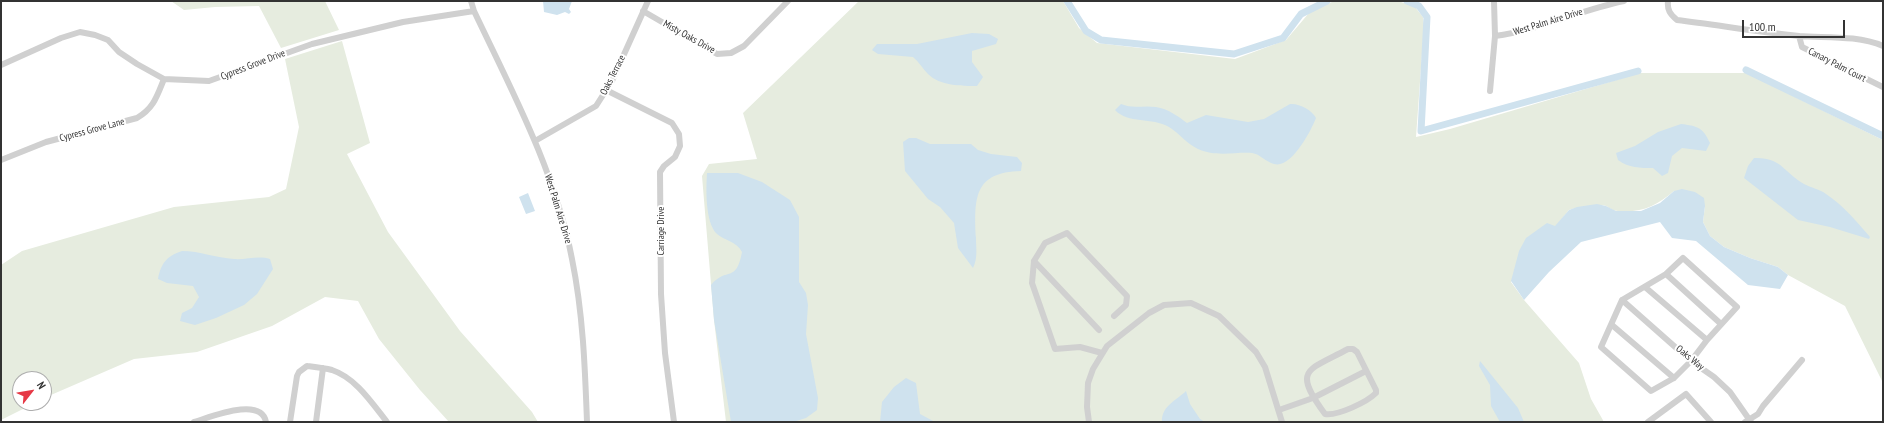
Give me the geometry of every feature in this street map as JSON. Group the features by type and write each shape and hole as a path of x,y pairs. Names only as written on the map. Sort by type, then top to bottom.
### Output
{"street":[{"name":"West Palm Aire Drive","path":"471,1 474,11 534,140 556,197 572,258 584,333 586,422"},
{"name":"Oaks Terrace","path":"534,140 596,106 606,90 648,1"},
{"name":"Misty Oaks Drive","path":"642,12 717,54 731,53 744,46 788,1"},
{"path":"1490,92 1495,36 1494,1"},
{"name":"West Palm Aire Drive","path":"1495,36 1521,32 1598,6 1624,1"},
{"path":"1668,1 1667,8 1671,15 1678,20 1799,36 1842,38 1875,43 1883,46"},
{"name":"Cypress Grove Drive","path":"1,65 61,38 80,32 95,35 108,40 125,56 164,79 209,81 312,44 403,22 474,11"},
{"name":"Canary Palm Court","path":"1799,36 1802,47 1883,88"},
{"name":"Cypress Grove Lane","path":"1,160 46,142 137,118 147,112 155,101 164,79"},
{"name":"Carriage Drive","path":"606,90 672,123 679,134 680,146 675,157 664,166 660,172 661,294 665,353 674,422"},
{"path":"1102,354 1080,347 1055,349 1032,283 1034,261 1045,244 1067,233 1127,296 1126,306 1114,316"},
{"path":"1684,258 1737,307 1674,378 1651,391 1601,347 1622,300 1666,274 1684,258"},
{"path":"1034,261 1099,330"},
{"path":"1666,274 1721,324"},
{"path":"1646,287 1707,340"},
{"name":"Oaks Way","path":"1622,300 1730,392 1748,421"},
{"path":"1089,422 1087,407 1088,383 1093,368 1107,346 1149,312 1164,305 1191,303 1219,316 1256,352 1265,367 1282,422"},
{"path":"1612,325 1674,378"},
{"path":"1348,349 1353,349 1356,352 1376,390 1376,393 1345,411 1331,414 1325,414 1313,398 1306,383 1307,375 1310,371 1348,349"},
{"path":"1748,421 1758,414 1802,360"},
{"path":"290,422 297,376 299,372 307,366 323,368 345,377 365,395 387,422"},
{"path":"316,422 323,368"},
{"path":"1279,410 1313,398 1366,371"},
{"path":"1648,422 1686,394 1711,422"},
{"path":"194,422 248,408 257,410 266,417 266,422"}],"shaded area":[{"path":"171,1 325,1 339,30 281,48 259,6 215,7 184,10"},
{"path":"859,1 1063,1 1079,28 1097,43 1235,59 1286,40 1309,13 1334,1 1401,2 1415,7 1423,17 1424,26 1416,137 1450,129 1640,73 1746,73 1883,140 1883,383 1845,306 1788,275 1778,267 1750,258 1724,247 1710,236 1703,222 1705,206 1674,191 1661,201 1642,210 1616,211 1606,206 1598,205 1569,210 1511,282 1524,300 1579,363 1591,399 1604,422 726,422 714,320 702,176 709,164 757,159 743,113"},
{"path":"342,41 370,143 347,154 388,232 460,331 532,412 538,422 449,422 420,390 379,339 358,301 325,297 272,326 197,352 134,359 52,395 52,371 12,371 12,411 19,411 1,420 1,265 22,251 174,207 269,197 286,189 299,127 285,59"}],"water":[{"path":"543,1 572,1 569,9 571,12 569,14 565,12 557,15 544,12"},
{"path":"972,33 989,34 998,39 996,44 972,51 972,62 983,77 977,86 958,85 938,81 928,74 913,57 878,54 872,50 877,44 917,44"},
{"path":"1121,104 1165,109 1187,123 1206,115 1248,122 1264,119 1290,104 1305,108 1312,112 1316,118 1300,148 1287,161 1280,164 1274,164 1252,153 1218,154 1198,149 1169,127 1155,122 1133,119 1120,114 1115,110"},
{"path":"1681,124 1702,130 1710,143 1706,151 1682,148 1672,156 1668,173 1662,176 1653,168 1639,168 1630,166 1618,160 1616,153 1635,146 1658,132"},
{"path":"909,138 916,138 930,144 971,144 978,150 991,154 1017,157 1022,163 1021,171 994,176 986,182 980,190 977,199 975,224 976,260 973,268 958,248 954,223 940,207 928,199 905,171 903,142"},
{"path":"1754,158 1771,160 1782,166 1804,184 1824,192 1850,214 1870,237 1869,239 1830,227 1798,220 1744,178 1748,166"},
{"path":"707,173 738,173 762,182 790,200 799,217 799,282 806,293 808,305 806,334 818,398 817,410 806,418 793,422 731,422 714,320 711,285 717,279 737,268 742,252 734,243 717,234 713,229 708,214 707,205"},
{"path":"1682,189 1695,192 1704,198 1705,206 1703,222 1710,236 1724,247 1750,258 1778,267 1788,275 1780,289 1748,285 1696,241 1672,238 1660,222 1581,242 1549,272 1524,300 1511,281 1519,251 1526,238 1547,223 1555,226 1569,210 1577,207 1597,204 1606,206 1616,211 1641,211 1660,203 1674,191"},
{"path":"528,193 535,211 526,214 519,197"},
{"path":"182,251 234,259 266,258 270,259 273,269 257,294 244,305 216,318 195,325 180,321 182,313 192,308 199,297 193,286 167,283 158,279 163,264 172,255"},
{"path":"1480,361 1518,408 1524,422 1500,422 1491,406 1490,385 1479,366"},
{"path":"906,378 916,383 920,414 935,422 880,422 882,402 894,387"},
{"path":"1186,391 1190,404 1200,419 1205,422 1162,422 1162,416 1170,404"}],"waterway":[{"path":"1067,1 1086,31 1101,40 1234,54 1283,38 1301,14 1327,1"},
{"path":"1407,1 1419,6 1427,17 1421,131 1638,71"},
{"path":"1746,70 1883,136"}]}
